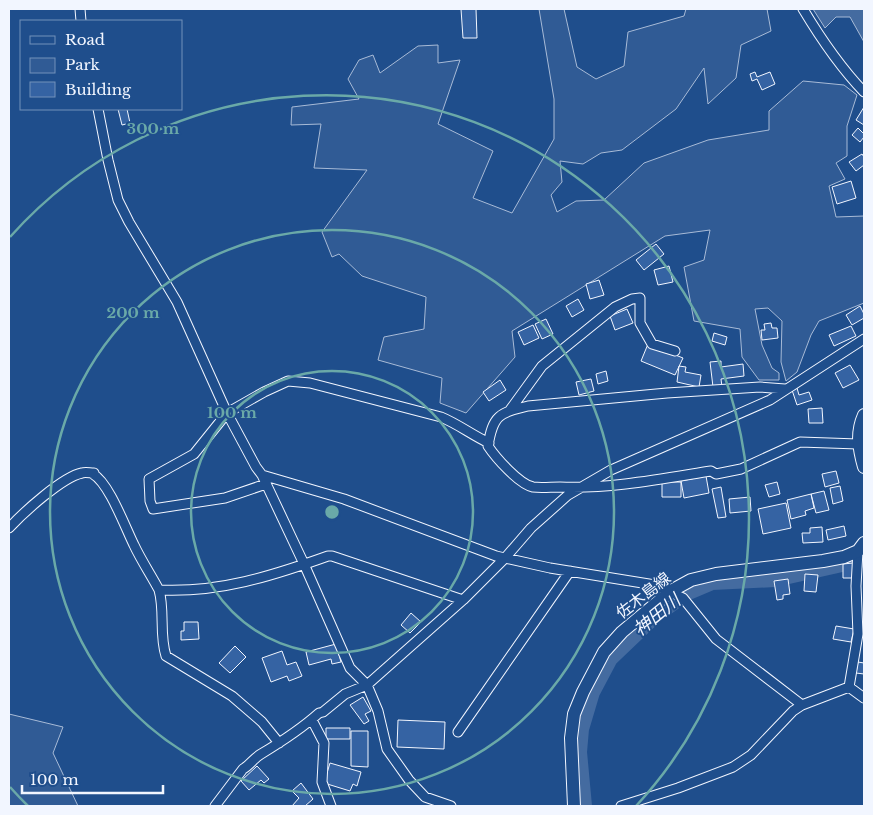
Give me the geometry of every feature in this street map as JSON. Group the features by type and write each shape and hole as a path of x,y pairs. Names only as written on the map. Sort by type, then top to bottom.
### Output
{"main road":[{"path":"864,415 861,422 858,444 864,467"},
{"name":"佐木島線","path":"574,806 571,738 574,714 604,652 622,632 670,591 691,580 716,574 823,562 844,557 861,547"}],"street":[{"path":"803,9 830,52 864,92"},
{"path":"98,110 118,200 177,302 227,413 264,480 304,564 350,668 367,685 378,711 387,748 409,780 425,797 450,806"},
{"path":"510,410 542,366 615,307 632,299 640,298 640,323 652,344 674,351"},
{"path":"216,806 243,769 258,756 312,720 345,694 367,685 463,600 505,558 531,528 568,495 611,470 770,400 864,339"},
{"path":"489,443 477,438 456,423 441,417 310,383 288,381 227,413 194,454 149,479 150,501 153,509 225,498 264,480 344,499 447,539 505,558 656,585 683,598 716,639 802,705"},
{"path":"785,389 760,387 667,393 528,406 510,410 498,416 491,430 488,446 518,478 532,487 580,488 644,482 711,470 716,474 741,469 800,442 858,444"},
{"path":"9,528 29,507 65,481 81,473 94,473 99,477 116,507 134,546 159,590 163,625 163,648 166,656 232,696 262,722 279,743"},
{"path":"849,687 858,634 856,586 861,547"},
{"path":"159,590 210,589 266,578 332,556 463,600"},
{"path":"458,732 570,571"},
{"path":"849,687 864,698"},
{"path":"622,806 678,788 733,767 751,755 793,711 802,705 849,687"},
{"path":"312,720 324,743 322,782 331,806"},
{"path":"422,806 425,797"}],"green space":[{"path":"539,9 564,9 577,67 596,79 624,66 628,32 684,16 686,9 767,9 771,31 741,45 736,78 708,104 704,68 676,109 622,150 601,153 583,164 560,161 562,182 551,195 557,212 576,201 604,200 644,163 708,140 769,130 769,111 803,81 844,85 857,95 847,126 847,156 836,163 845,179 829,186 836,217 864,216 864,303 819,321 811,335 797,372 786,381 781,362 782,321 768,308 755,309 762,345 772,368 779,373 779,380 759,380 742,357 740,329 694,321 684,267 704,260 710,230 665,236 512,331 515,357 466,413 440,403 442,378 378,360 384,337 424,329 426,297 362,276 339,254 332,257 322,232 367,170 314,168 321,124 291,125 292,107 359,99 348,79 359,60 373,55 380,73 418,46 438,45 438,63 460,60 438,124 493,151 473,198 512,213 554,139 554,99"},
{"path":"9,714 63,727 53,753 78,806 9,806"}],"shaded area":[{"path":"813,9 864,9 864,42 850,17 836,17 825,28"}],"building":[{"path":"461,9 476,9 477,38 463,38"},
{"path":"755,72 757,77 770,72 775,84 762,90 757,79 752,81 750,74"},
{"path":"864,107 864,125 856,120"},
{"path":"118,110 127,110 130,123 122,125"},
{"path":"858,128 864,134 860,142 852,135"},
{"path":"862,154 864,165 856,171 849,162"},
{"path":"851,181 856,198 837,204 832,187"},
{"path":"656,244 664,254 644,270 636,260"},
{"path":"669,266 673,282 658,285 654,270"},
{"path":"599,280 604,295 590,299 586,284"},
{"path":"578,299 584,310 572,317 566,306"},
{"path":"860,306 864,318 852,325 846,315"},
{"path":"627,309 633,323 615,330 610,316"},
{"path":"546,319 553,334 542,339 535,324"},
{"path":"771,323 772,328 777,328 778,338 762,340 761,330 765,330 764,324"},
{"path":"533,325 539,338 524,345 518,332"},
{"path":"851,326 856,336 834,346 829,335"},
{"path":"714,333 727,337 725,345 712,341"},
{"path":"648,344 683,358 675,375 641,361"},
{"path":"721,361 721,367 743,364 744,376 721,379 722,387 713,387 710,362"},
{"path":"850,365 859,380 843,388 835,373"},
{"path":"679,366 686,367 685,372 701,375 699,387 677,382"},
{"path":"606,371 608,381 598,384 596,374"},
{"path":"591,379 594,391 579,395 576,382"},
{"path":"500,380 506,390 489,401 483,392"},
{"path":"797,388 799,395 809,392 812,400 797,405 792,390"},
{"path":"822,408 823,423 809,423 808,409"},
{"path":"836,471 839,483 825,487 822,474"},
{"path":"706,476 709,493 684,498 681,481"},
{"path":"662,482 681,482 681,497 662,497"},
{"path":"777,482 780,494 769,497 765,485"},
{"path":"840,486 843,501 833,504 830,488"},
{"path":"721,487 726,517 718,518 712,489"},
{"path":"824,491 829,510 816,513 811,494"},
{"path":"811,494 814,508 805,511 806,515 791,519 787,500"},
{"path":"750,497 751,511 730,513 729,499"},
{"path":"786,503 791,528 763,534 758,509"},
{"path":"844,526 846,536 828,540 826,530"},
{"path":"822,527 823,542 803,543 802,533 810,533 810,528"},
{"path":"853,563 853,578 843,578 843,564"},
{"path":"805,574 818,575 816,592 804,591"},
{"path":"788,579 790,594 783,595 783,599 777,600 774,581"},
{"path":"411,613 421,622 410,633 401,625"},
{"path":"184,622 198,622 199,639 181,640"},
{"path":"836,626 854,629 851,642 833,639"},
{"path":"336,644 341,662 332,664 331,659 309,665 306,652"},
{"path":"235,646 246,657 230,673 219,663"},
{"path":"282,651 287,665 296,662 302,676 289,681 287,676 271,682 262,658"},
{"path":"858,662 864,663 864,674 856,673"},
{"path":"363,697 371,711 365,714 369,721 364,724 350,705"},
{"path":"398,720 445,722 444,749 397,747"},
{"path":"326,728 350,728 350,739 326,739"},
{"path":"351,731 368,731 368,767 351,766"},
{"path":"330,763 361,772 357,786 353,784 350,791 324,783"},
{"path":"257,766 269,779 264,783 261,780 249,790 241,781"},
{"path":"301,783 313,799 305,806 292,806 299,798 292,791"}],"waterway":[{"name":"神田川","path":"583,806 578,752 580,729 591,692 609,658 653,616 686,592 712,581 775,578 864,558"}]}
